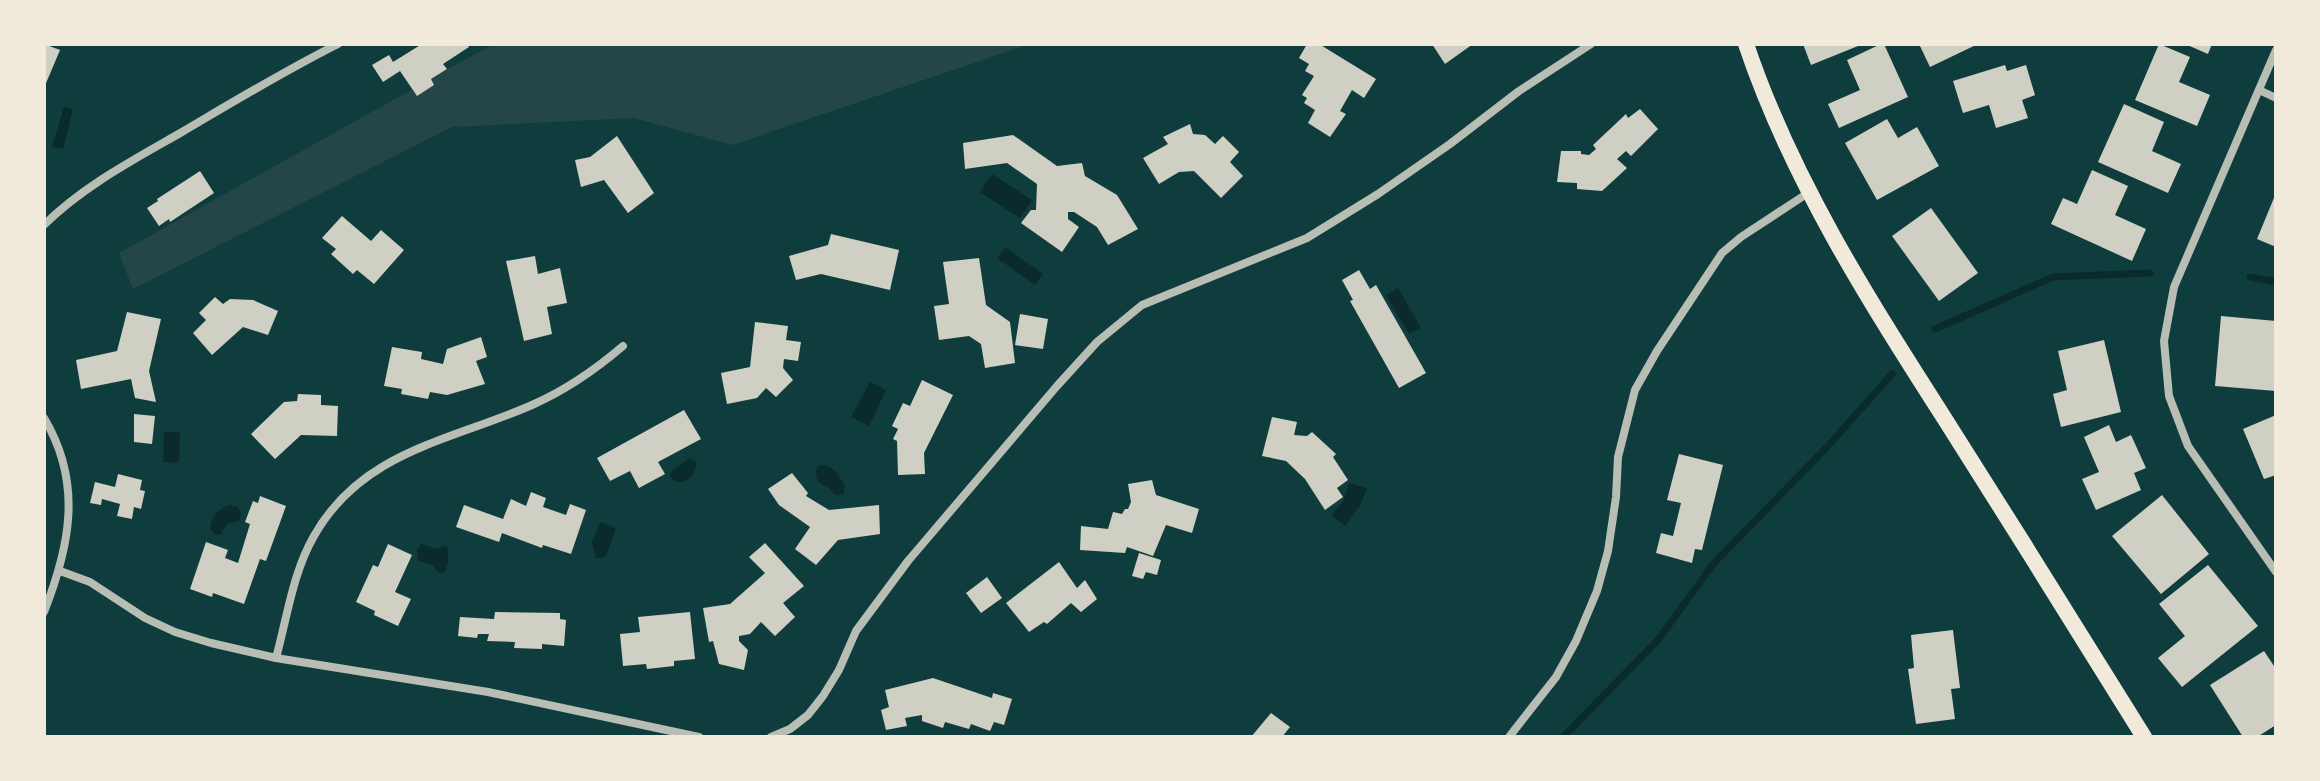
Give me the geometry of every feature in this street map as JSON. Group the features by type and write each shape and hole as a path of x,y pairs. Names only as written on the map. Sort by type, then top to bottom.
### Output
{"main road":[{"path":"1746,44 1775,120 1808,193 1900,348 2144,737"}],"street":[{"path":"44,225 126,165 320,48 338,44"},
{"path":"771,737 790,729 816,706 839,670 856,631 908,561 1097,342 1142,305 1307,238 1390,186 1519,91 1591,44"},
{"path":"2275,566 2188,446 2177,422 2164,368 2167,314 2174,287 2276,50"},
{"path":"2259,90 2276,98"},
{"path":"1509,737 1556,677 1576,641 1597,591 1608,551 1618,457 1635,390 1722,253 1808,193"},
{"path":"276,658 302,561 314,537 346,494 390,462 440,438 530,406 566,389 623,346"},
{"path":"44,418 60,453 69,496 68,525 60,571 44,612"},
{"path":"60,571 90,582 117,602 175,632 276,658 488,692 699,737"}],"shaded area":[{"path":"503,44 1030,44 732,145 634,118 452,127 133,289 119,253 488,47"},
{"path":"64,107 73,109 63,149 52,147"},
{"path":"992,174 1032,200 1020,218 980,192"},
{"path":"1005,247 1043,274 1035,285 997,258"},
{"path":"1398,288 1421,328 1409,334 1386,295"},
{"path":"870,382 886,390 869,426 851,417"},
{"path":"164,432 180,432 179,463 163,462"},
{"path":"690,458 697,463 692,475 683,482 674,481 671,471"},
{"path":"819,465 835,471 845,486 843,494 835,495 818,482 815,472"},
{"path":"1349,483 1367,488 1360,506 1345,526 1331,515 1344,500"},
{"path":"230,505 238,507 241,514 239,521 227,524 220,535 215,534 210,529 214,517"},
{"path":"601,522 616,528 606,556 596,559 592,542"},
{"path":"421,544 438,549 448,547 448,564 444,573 438,573 433,565 418,561 417,550"}],"building":[{"path":"44,44 60,50 44,88"},
{"path":"422,44 467,44 469,47 443,64 447,69 431,79 434,85 417,96 400,71 383,82 372,65 389,55 393,62"},
{"path":"1307,44 1319,44 1376,79 1364,98 1352,90 1340,111 1346,114 1330,137 1308,123 1315,110 1304,103 1307,98 1302,95 1314,76 1305,71 1309,64 1299,58"},
{"path":"1432,44 1473,44 1445,64"},
{"path":"1803,44 1863,44 1811,65"},
{"path":"1884,44 1908,97 1839,128 1828,104 1860,90 1847,60"},
{"path":"1919,44 1978,44 1930,67"},
{"path":"2159,44 2190,57 2179,82 2210,95 2197,126 2135,100"},
{"path":"2185,44 2212,44 2208,54"},
{"path":"2005,65 2007,71 2026,65 2035,95 2022,100 2028,118 1996,128 1989,105 1963,113 1953,81"},
{"path":"2124,104 2164,122 2152,151 2181,164 2168,193 2098,162"},
{"path":"1640,109 1658,129 1631,156 1626,151 1617,159 1627,168 1602,191 1577,189 1577,183 1557,182 1561,151 1581,151 1581,154 1589,155 1596,149 1593,145 1626,114 1628,118"},
{"path":"1887,119 1898,138 1917,127 1939,166 1877,200 1845,143"},
{"path":"1190,124 1193,134 1205,135 1215,144 1223,136 1239,152 1230,162 1243,176 1221,198 1194,171 1179,172 1159,184 1143,158 1168,144 1163,137"},
{"path":"1013,135 1057,166 1082,163 1085,176 1117,195 1138,229 1108,245 1097,227 1074,212 1068,212 1068,219 1079,227 1062,252 1021,223 1031,210 1036,210 1037,184 1007,163 965,169 963,143"},
{"path":"617,136 654,193 628,213 604,180 581,187 575,160 590,157"},
{"path":"2092,170 2128,186 2115,215 2146,229 2132,261 2051,224 2063,198 2077,204"},
{"path":"200,171 214,193 159,226 147,208"},
{"path":"2276,193 2276,247 2257,239"},
{"path":"1931,208 1978,273 1939,301 1892,236"},
{"path":"342,216 371,241 381,230 404,250 374,284 357,270 353,274 331,254 336,249 322,238"},
{"path":"831,234 899,250 890,290 821,274 796,280 789,256 828,245"},
{"path":"535,256 538,274 560,268 567,303 547,307 552,334 524,341 506,261"},
{"path":"979,258 986,305 1010,322 1015,363 985,368 981,344 969,336 939,340 934,306 949,304 943,262"},
{"path":"1359,270 1370,289 1376,285 1426,373 1399,388 1350,301 1353,300 1342,280"},
{"path":"215,297 223,304 230,299 253,300 278,311 268,335 243,327 212,355 193,333 206,320 199,313"},
{"path":"127,312 161,319 149,371 156,402 135,398 131,379 81,389 76,360 117,351"},
{"path":"1020,314 1048,319 1043,349 1015,345"},
{"path":"2221,316 2276,321 2276,391 2215,386"},
{"path":"755,322 788,326 786,340 801,342 798,361 784,359 783,368 793,380 776,397 766,388 757,398 727,404 721,373 750,367"},
{"path":"481,337 487,357 476,361 485,384 447,395 430,392 428,399 401,394 402,389 384,386 392,347 422,352 421,359 443,364 447,349"},
{"path":"2104,340 2121,412 2061,427 2053,394 2067,390 2058,351"},
{"path":"922,380 953,395 924,453 925,474 898,475 897,441 893,439 898,429 892,426 903,403 910,406"},
{"path":"298,394 321,395 321,405 338,406 337,436 301,435 275,459 251,434 284,402 297,401"},
{"path":"684,410 701,439 658,462 665,474 639,488 630,471 610,481 597,458"},
{"path":"134,414 155,416 152,444 134,442"},
{"path":"2276,415 2276,475 2264,479 2243,429"},
{"path":"1272,417 1297,422 1294,435 1307,436 1312,432 1336,454 1333,457 1348,480 1337,488 1343,497 1325,510 1305,479 1286,461 1262,456"},
{"path":"2109,425 2116,442 2131,435 2146,468 2134,473 2141,490 2096,510 2082,479 2099,472 2084,437"},
{"path":"1679,454 1723,465 1702,550 1695,549 1692,563 1656,553 1661,533 1673,536 1681,503 1667,500"},
{"path":"792,473 808,493 806,496 829,510 879,505 880,534 838,540 816,565 795,549 810,527 779,505 768,489"},
{"path":"118,474 142,480 140,490 145,491 141,509 134,507 132,519 117,516 120,504 102,499 101,505 90,503 95,482 115,487"},
{"path":"1152,480 1156,495 1199,509 1192,533 1166,525 1153,556 1127,547 1125,553 1080,550 1081,526 1108,529 1113,512 1122,514 1128,509 1131,502 1128,484"},
{"path":"531,492 546,498 543,507 566,515 570,504 586,510 571,554 543,545 542,548 502,533 499,542 456,527 464,505 503,519 511,499 526,506"},
{"path":"2162,495 2209,554 2161,594 2112,536"},
{"path":"260,496 286,506 266,561 260,559 244,604 190,589 206,542 228,550 225,558 238,563 250,524 245,522 253,501 258,503"},
{"path":"765,543 804,586 783,603 795,617 775,636 761,622 750,634 739,636 739,641 748,650 744,670 719,664 713,641 709,642 703,608 730,604 765,573 749,557"},
{"path":"388,544 412,555 395,592 411,599 398,626 356,602 373,565 378,567"},
{"path":"1139,553 1161,560 1157,575 1146,572 1143,579 1132,576"},
{"path":"1059,562 1077,588 1085,580 1097,599 1081,612 1071,603 1047,624 1044,622 1029,632 1006,603"},
{"path":"2208,565 2258,626 2182,687 2158,658 2185,636 2159,604"},
{"path":"987,577 1002,598 981,613 966,593"},
{"path":"495,612 560,613 560,619 566,620 564,646 542,644 542,649 514,648 515,642 487,641 489,634 478,634 477,638 458,636 460,617 494,619"},
{"path":"690,612 695,659 674,661 674,666 647,669 646,664 623,666 620,634 640,632 638,617"},
{"path":"1953,630 1960,688 1951,689 1955,719 1916,724 1908,669 1914,668 1911,635"},
{"path":"2264,651 2276,669 2276,725 2257,737 2243,737 2210,685"},
{"path":"933,678 992,698 993,693 1012,699 1004,725 994,722 990,731 971,724 969,729 945,722 943,728 922,721 922,715 905,718 907,726 886,730 881,710 889,707 885,690"},
{"path":"1271,713 1290,727 1282,737 1251,737"}],"waterway":[{"path":"1935,329 2053,277 2150,273"},
{"path":"2250,277 2276,282"},
{"path":"1563,737 1658,640 1714,563 1827,447 1892,374"}]}
